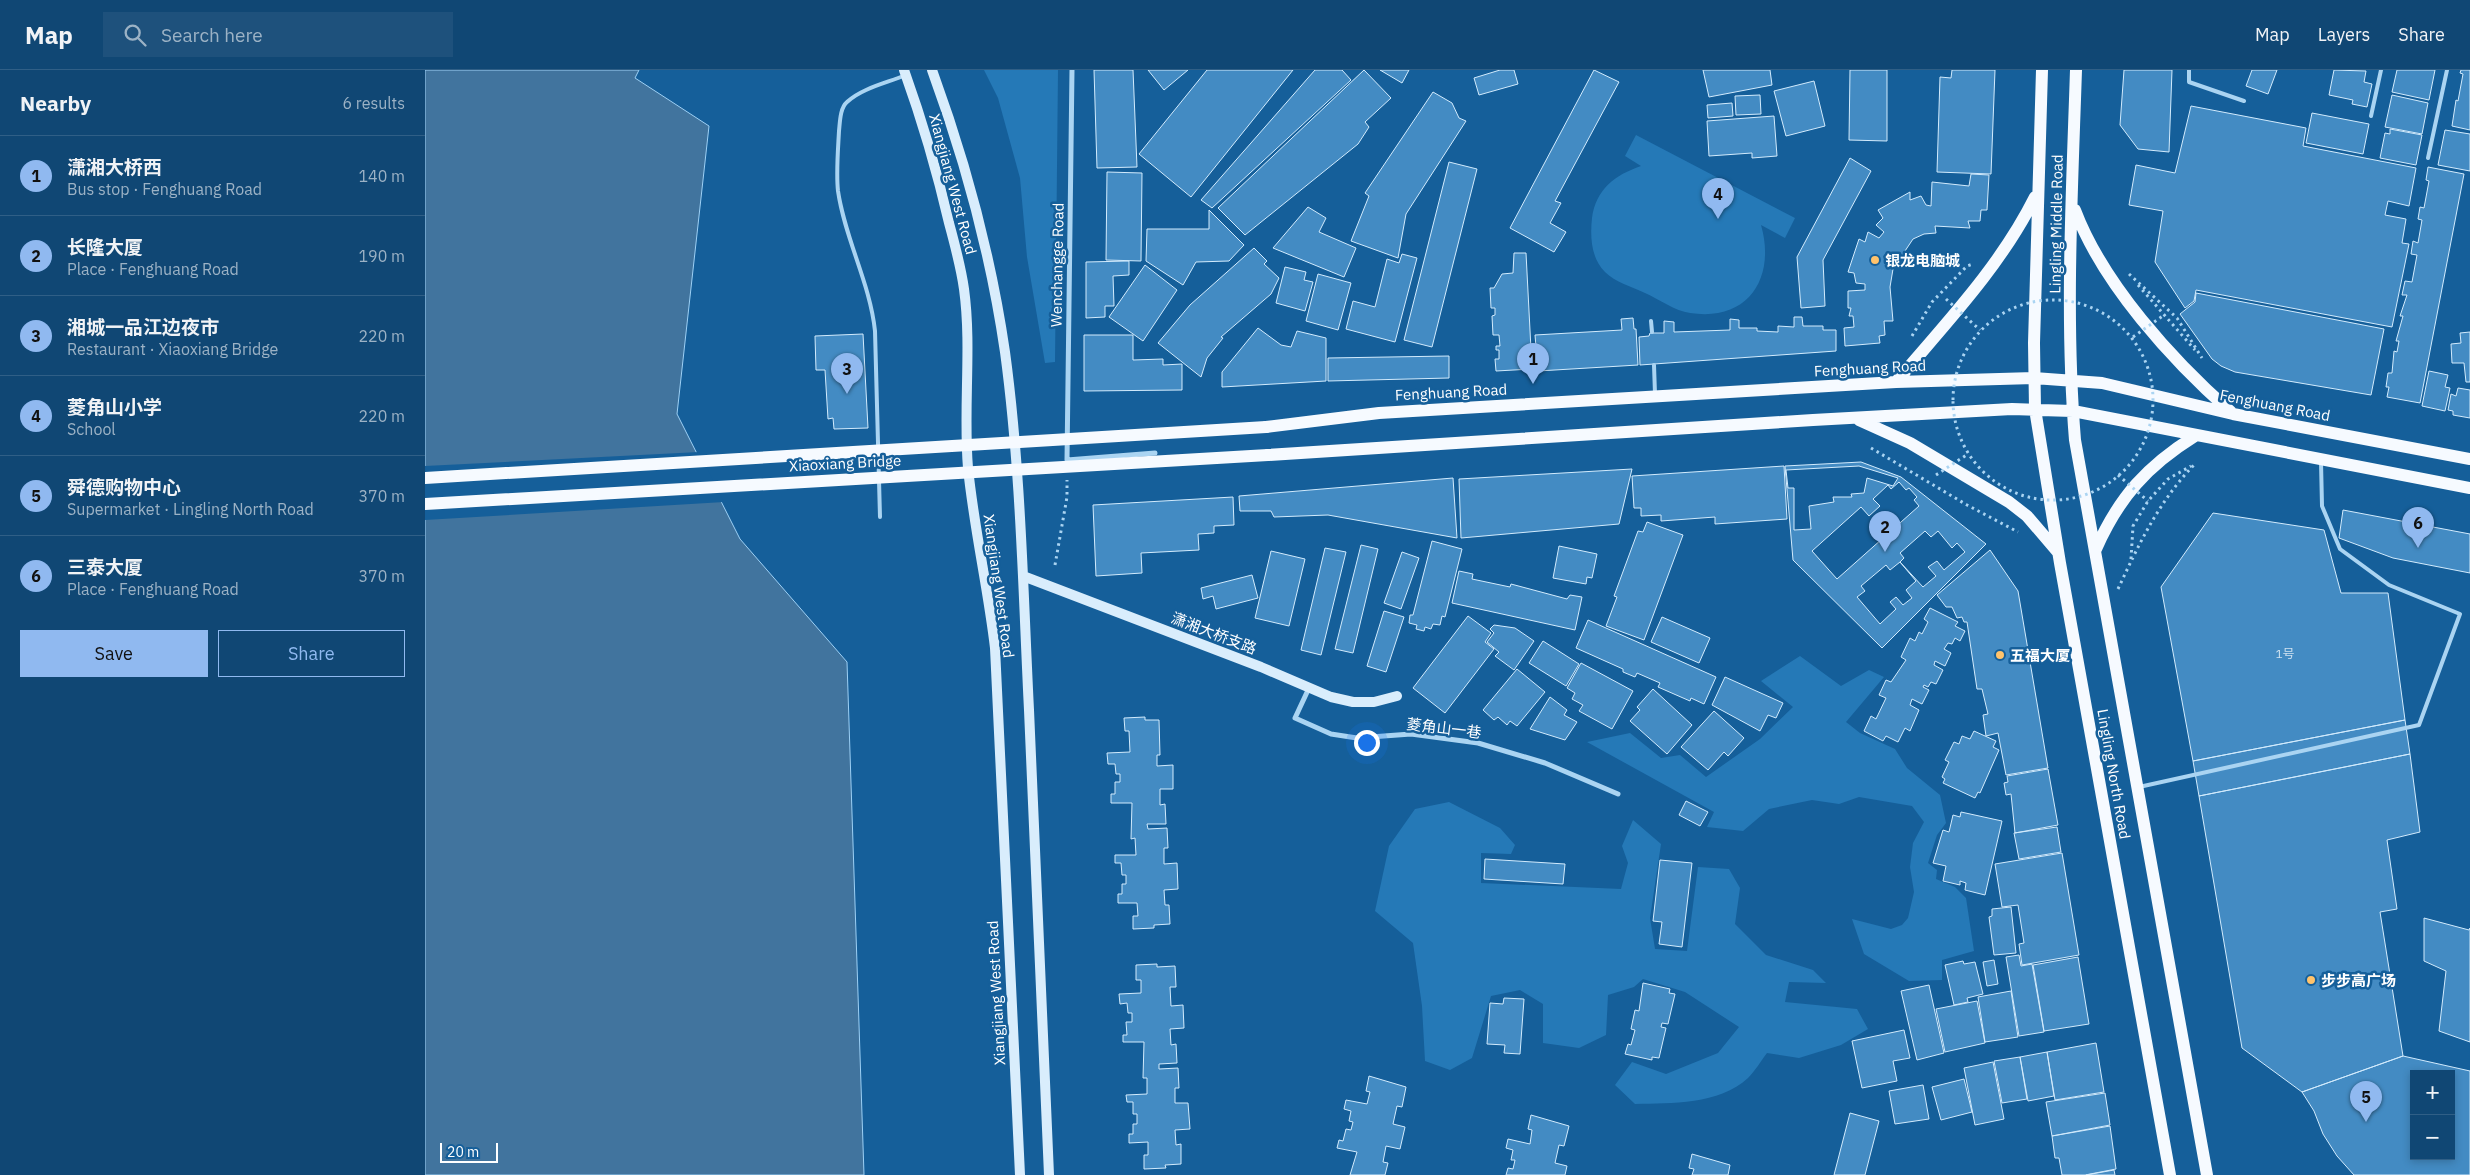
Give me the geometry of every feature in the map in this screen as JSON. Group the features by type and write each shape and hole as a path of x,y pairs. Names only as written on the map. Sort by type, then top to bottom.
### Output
{"main road":[{"name":"Xiangjiang West Road","path":"932,70 946,108 967,180 990,269 1011,403 1023,576 1049,1175"},
{"name":"Lingling Middle Road","path":"2034,378 2041,70"},
{"name":"Lingling Middle Road","path":"2071,379 2072,201 2076,70"},
{"name":"Xiangjiang West Road","path":"905,73 943,197 964,289 967,456 995,656 1020,1175"},
{"path":"1895,382 1995,264 2011,242 2037,194"},
{"path":"2072,201 2093,250 2125,296 2186,370 2233,414"},
{"name":"Fenghuang Road","path":"1266,427 1379,412 1895,382 2034,378 2103,382 2233,414 2470,459"},
{"name":"Lingling North Road","path":"2034,378 2035,409 2058,554 2170,1175"},
{"name":"Lingling North Road","path":"2071,379 2075,440 2207,1175"},
{"path":"1854,419 2035,409 2073,411 2470,488"},
{"path":"1854,419 1910,443 2009,502 2027,516 2058,554"},
{"name":"Xiaoxiang Bridge","path":"425,504 1854,419"},
{"name":"Xiaoxiang Bridge","path":"425,478 1266,427"},
{"path":"2096,549 2107,524 2136,482 2175,449 2195,436"},
{"name":"潇湘大桥支路","path":"1023,576 1261,667 1309,688 1353,702 1373,702 1397,696"}],"street":[{"name":"Wenchangge Road","path":"1067,460 1072,70"},
{"path":"1067,460 1155,453"},
{"name":"菱角山一巷","path":"1309,688 1295,718 1331,734 1357,738 1411,734 1478,743 1545,763 1617,794"}],"lane":[{"path":"2189,70 2189,82 2244,101"},
{"path":"2371,116 2381,70"},
{"path":"2429,158 2447,70"},
{"path":"880,517 873,309 843,215 838,190 839,136 845,103 858,94 905,73"},
{"path":"1651,321 1652,332"},
{"path":"1654,365 1655,396"},
{"path":"2138,788 2419,725 2460,614 2389,585 2340,549 2322,506 2321,460"}],"path":[{"path":"1912,336 1932,302 1967,266 1979,262 1995,264"},
{"path":"2127,273 2177,318 2202,358 2164,315 2127,273"},
{"path":"1946,299 1980,330"},
{"path":"2041,299 2075,301 2107,314 2133,338 2149,368 2154,402 2148,434 2132,462 2109,484 2080,497 2048,500 2017,494 1989,478 1969,454 1956,425 1953,393 1961,359 1980,330 2008,310 2041,299"},
{"path":"2133,338 2164,315"},
{"path":"1871,448 1967,505 2023,534"},
{"path":"1936,475 1969,454"},
{"path":"1055,565 1067,497 1067,460"},
{"path":"2107,612 2153,518 2176,484 2194,465 2168,479 2148,501 2133,526 2131,562"},
{"path":"2118,475 2148,501"}],"shaded area":[{"path":"425,70 639,70 635,78 709,126 677,414 740,539 847,662 864,1175 425,1175"},
{"path":"984,70 1058,70 1055,362 1045,363 1027,257 1020,178 998,98"},
{"path":"1636,135 1795,218 1785,238 1761,225 1765,244 1765,262 1761,278 1753,292 1742,303 1728,310 1711,314 1684,312 1609,276 1600,266 1594,254 1591,232 1594,208 1602,191 1608,184 1623,174 1641,166 1625,156"},
{"path":"1800,656 1841,686 1869,670 1884,677 1846,722 1860,733 1895,749 1907,768 1940,795 1946,823 1937,835 1928,863 1937,870 1936,879 1955,887 1966,898 1974,951 1942,960 1942,980 1909,981 1864,954 1852,919 1891,929 1902,925 1908,918 1914,892 1910,867 1913,843 1924,822 1912,806 1859,797 1839,804 1812,800 1769,809 1743,831 1707,827 1714,812 1587,742 1630,733 1661,758 1680,755 1706,777 1760,739 1793,707 1761,681"},
{"path":"1449,802 1500,828 1515,845 1511,854 1481,853 1481,883 1621,889 1628,863 1622,846 1633,820 1661,844 1650,918 1655,949 1687,951 1698,867 1729,869 1740,888 1735,924 1766,955 1813,970 1826,983 1789,982 1785,1002 1857,1009 1868,1029 1841,1045 1799,1058 1767,1053 1748,1078 1736,1087 1709,1098 1694,1101 1635,1104 1615,1085 1632,1062 1666,1074 1718,1053 1739,1027 1685,992 1643,979 1634,987 1608,995 1606,1035 1579,1048 1543,1043 1543,1004 1520,990 1491,996 1472,1058 1450,1070 1425,1061 1422,1006 1413,943 1375,911 1389,846 1415,809"}],"pier":[{"path":"699,452 724,502 425,520 425,466"}],"building":[{"path":"1094,70 1133,70 1137,167 1097,168"},
{"path":"1148,70 1188,70 1164,90"},
{"path":"1207,70 1293,70 1191,197 1139,154"},
{"path":"1315,70 1342,70 1351,80 1212,208 1201,200"},
{"path":"1364,70 1391,98 1365,122 1369,127 1358,144 1245,235 1218,208"},
{"path":"1380,70 1409,70 1402,83"},
{"path":"1500,70 1514,70 1518,84 1479,95 1474,78"},
{"path":"1594,70 1619,82 1555,201 1561,203 1550,223 1566,232 1554,252 1510,228"},
{"path":"1703,70 1770,70 1772,85 1709,97"},
{"path":"1850,70 1887,70 1887,141 1849,140"},
{"path":"1952,70 1995,70 1991,174 1937,172 1940,77 1951,78"},
{"path":"2124,70 2172,70 2169,152 2138,149 2120,125"},
{"path":"2252,70 2277,70 2268,94 2246,86"},
{"path":"2334,70 2366,71 2364,82 2372,84 2367,107 2352,104 2353,100 2329,95"},
{"path":"2397,70 2435,70 2429,100 2392,92"},
{"path":"2461,70 2470,70 2470,130 2452,126 2463,74 2460,73"},
{"path":"1814,81 1825,126 1786,136 1774,91"},
{"path":"1433,92 1452,103 1459,118 1466,121 1406,214 1398,258 1351,241 1369,196 1365,193"},
{"path":"1760,95 1761,114 1736,115 1735,96"},
{"path":"2392,95 2428,103 2422,134 2385,127"},
{"path":"1732,103 1733,116 1708,118 1707,105"},
{"path":"2191,106 2306,128 2303,146 2416,168 2409,206 2388,201 2385,215 2406,219 2402,243 2409,244 2392,327 2196,290 2194,301 2185,308 2155,262 2163,211 2129,205 2136,165 2175,173"},
{"path":"2312,113 2369,124 2363,154 2306,143"},
{"path":"1774,116 1777,156 1752,158 1752,153 1709,156 1707,121"},
{"path":"2390,129 2422,135 2416,165 2380,158 2385,133 2390,134"},
{"path":"2445,130 2470,134 2470,171 2438,165"},
{"path":"1850,158 1871,171 1823,260 1825,306 1801,308 1797,257"},
{"path":"1449,162 1477,169 1432,347 1404,340"},
{"path":"2428,167 2464,174 2420,403 2387,397 2389,387 2386,387 2388,373 2392,373 2394,351 2397,352 2399,341 2396,341 2403,316 2400,316 2407,295 2402,295 2405,281 2412,282 2417,255 2411,254 2413,241 2418,243 2422,220 2418,219 2420,207 2424,208 2429,181 2426,180"},
{"path":"1107,172 1142,173 1141,261 1106,260"},
{"name":"银龙电脑城","path":"1971,174 1989,175 1987,210 1981,210 1980,221 1968,221 1970,228 1935,226 1936,233 1924,234 1913,239 1893,269 1890,287 1893,321 1884,321 1885,335 1879,336 1880,343 1845,346 1844,328 1854,327 1853,316 1849,316 1851,308 1848,308 1848,291 1865,290 1865,284 1856,283 1854,273 1848,272 1859,239 1865,242 1868,232 1879,238 1884,232 1876,225 1883,218 1878,210 1910,192 1910,200 1921,196 1926,205 1931,206 1932,182 1969,186"},
{"path":"1308,207 1326,218 1319,232 1356,248 1344,277 1273,248"},
{"path":"1209,210 1244,245 1229,261 1196,262 1183,285 1146,261 1147,229 1209,229"},
{"path":"1254,248 1267,261 1264,264 1279,278 1271,294 1221,337 1223,338 1207,358 1201,377 1158,343 1190,305"},
{"path":"1514,253 1526,253 1532,369 1496,371 1495,359 1499,359 1499,350 1496,350 1496,346 1500,346 1499,335 1493,335 1492,316 1495,315 1495,308 1491,308 1490,288 1494,288 1502,274 1513,273"},
{"path":"1402,254 1417,258 1395,342 1346,329 1353,301 1375,307 1387,259 1399,263"},
{"path":"1129,261 1129,275 1113,276 1114,306 1105,306 1105,317 1086,318 1086,262"},
{"path":"1145,265 1177,290 1143,341 1109,317"},
{"path":"1285,267 1306,272 1304,280 1313,282 1305,311 1276,303"},
{"path":"1318,274 1351,283 1338,330 1306,321"},
{"path":"2196,293 2384,329 2371,395 2235,372 2221,366 2212,359 2180,314 2195,302"},
{"path":"1794,317 1802,317 1803,326 1823,326 1823,330 1836,330 1836,351 1640,365 1639,337 1649,336 1650,333 1664,333 1664,321 1674,322 1674,332 1730,330 1730,319 1739,320 1739,328 1757,328 1757,331 1778,332 1778,326 1794,327"},
{"path":"1633,318 1634,329 1636,329 1638,365 1538,371 1535,335 1622,330 1621,319"},
{"path":"1258,328 1281,345 1291,347 1297,331 1326,338 1326,381 1222,387 1222,372"},
{"path":"2470,332 2470,382 2466,382 2464,363 2452,363 2451,344 2461,343 2460,333"},
{"path":"863,334 868,428 834,429 833,418 828,419 825,370 816,370 815,336"},
{"path":"1084,335 1133,335 1133,360 1163,359 1163,365 1182,364 1182,390 1084,391"},
{"path":"1449,356 1449,378 1328,381 1328,358"},
{"path":"2429,371 2448,375 2445,387 2450,388 2445,411 2422,406"},
{"path":"2458,388 2470,390 2470,418 2453,415 2453,411 2448,410 2451,394 2456,396"},
{"path":"1861,462 1901,477 1986,544 1882,648 1793,560 1785,466"},
{"path":"1784,466 1787,519 1715,524 1715,517 1661,521 1661,515 1641,516 1641,508 1634,508 1632,476"},
{"path":"1859,466 1898,478 1893,486 1867,478 1864,493 1851,494 1852,497 1833,497 1834,502 1809,506 1811,529 1794,530 1794,488 1788,488 1786,470"},
{"path":"1632,469 1619,524 1461,538 1459,479"},
{"path":"1453,478 1457,538 1328,515 1274,517 1271,511 1240,511 1239,496"},
{"path":"1899,482 1906,490 1909,488 1917,497 1914,500 1919,506 1837,579 1812,551 1861,507 1869,516 1880,506 1873,499 1888,485 1891,489"},
{"path":"1233,497 1234,525 1214,526 1214,533 1198,534 1199,550 1141,553 1142,573 1096,576 1093,505"},
{"path":"2343,510 2470,534 2470,573 2393,558 2339,538"},
{"path":"2213,513 2324,530 2341,593 2388,593 2405,720 2193,761 2161,587"},
{"path":"1647,522 1683,535 1644,640 1606,626 1617,597 1614,596 1638,531 1643,532"},
{"path":"1925,531 1931,537 1938,531 1952,548 1957,543 1965,552 1944,570 1937,561 1928,567 1936,576 1923,587 1900,562 1904,558 1900,553"},
{"path":"1432,541 1462,549 1445,617 1442,616 1440,625 1433,624 1431,629 1425,627 1424,631 1416,629 1417,625 1409,623 1410,615 1413,615"},
{"path":"1361,545 1378,549 1353,653 1335,649"},
{"path":"1559,546 1597,554 1592,578 1587,577 1586,584 1553,578"},
{"path":"1325,548 1346,552 1321,655 1301,650"},
{"name":"五福大厦","path":"1990,550 2018,591 2048,768 2006,775 1998,733 1986,736 1983,715 1988,714 1982,689 1977,689 1967,622 1964,622 1962,617 1957,618 1952,607 1946,607 1937,595"},
{"path":"1271,551 1305,559 1289,626 1255,618"},
{"path":"1402,552 1419,558 1401,609 1384,603"},
{"path":"1900,562 1916,581 1906,590 1912,598 1903,605 1896,597 1890,602 1896,609 1880,624 1857,597 1865,591 1861,586 1886,565 1890,570"},
{"path":"1459,571 1473,574 1472,579 1510,587 1511,584 1567,599 1570,595 1582,597 1575,630 1452,603"},
{"path":"1252,575 1258,598 1216,609 1213,596 1203,599 1201,588"},
{"path":"1930,608 1958,622 1955,626 1965,631 1960,641 1955,638 1952,644 1948,643 1944,649 1951,653 1945,666 1935,661 1934,665 1943,670 1936,684 1931,682 1928,687 1924,685 1923,687 1929,690 1922,704 1912,699 1910,705 1919,710 1910,731 1905,728 1898,742 1886,736 1883,741 1864,731 1871,716 1876,719 1886,698 1879,695 1886,680 1891,682 1906,660 1901,657 1910,638 1915,641 1919,632 1922,634 1928,622 1924,619"},
{"path":"1384,611 1404,617 1386,672 1367,666"},
{"path":"1468,616 1491,633 1485,642 1494,649 1445,713 1413,688"},
{"path":"1662,617 1710,638 1699,663 1651,642"},
{"path":"1588,620 1716,677 1704,704 1691,698 1690,701 1658,687 1660,683 1637,673 1635,677 1623,672 1623,669 1576,648"},
{"path":"1494,625 1515,628 1534,641 1514,670 1495,656 1499,652 1487,642 1494,633 1490,629"},
{"path":"1543,641 1579,664 1566,686 1529,663"},
{"path":"1581,663 1633,691 1612,729 1579,711 1583,705 1572,699 1575,693 1567,688"},
{"path":"1517,669 1545,692 1517,726 1510,721 1507,725 1498,717 1494,720 1483,710"},
{"path":"1725,677 1783,703 1776,718 1768,715 1760,731 1712,705"},
{"path":"1653,689 1692,725 1667,754 1630,721 1640,710 1637,707"},
{"path":"1550,697 1567,710 1564,715 1577,722 1565,740 1530,729"},
{"path":"1714,711 1744,738 1728,756 1724,752 1708,770 1681,747"},
{"path":"1145,717 1145,720 1159,720 1160,755 1157,755 1157,766 1173,765 1173,789 1160,789 1160,805 1165,804 1166,824 1147,824 1148,829 1167,828 1168,848 1164,848 1164,864 1177,863 1178,889 1164,890 1165,905 1169,905 1170,924 1154,925 1154,928 1133,929 1133,916 1138,916 1137,903 1118,903 1118,894 1122,894 1122,884 1126,884 1126,875 1122,875 1121,863 1115,863 1115,855 1136,855 1135,838 1131,839 1132,803 1111,803 1111,794 1115,794 1115,782 1120,782 1120,774 1116,774 1115,764 1108,764 1107,753 1130,752 1129,731 1125,731 1124,718"},
{"path":"2405,720 2410,754 2199,796 2193,761"},
{"path":"1974,731 1996,741 1993,747 1999,750 1980,793 1978,792 1975,798 1943,783 1945,779 1942,777 1949,762 1945,760 1954,742 1959,744 1962,736 1970,739"},
{"name":"步步高广场","path":"2410,754 2420,832 2387,840 2397,909 2380,912 2403,1056 2302,1092 2242,1048 2199,796"},
{"path":"2048,769 2058,825 2015,833 2011,794 2006,795 2004,783 2008,782 2007,776"},
{"path":"1686,801 1708,812 1700,826 1679,815"},
{"path":"1961,812 2002,821 1985,895 1965,890 1966,883 1960,881 1960,885 1943,881 1946,866 1933,863 1943,830 1949,832 1953,815 1960,817"},
{"path":"2057,827 2061,852 2019,859 2014,833"},
{"path":"2062,853 2079,955 2022,965 2019,944 2024,943 2018,905 2002,907 1995,864"},
{"path":"1485,859 1565,864 1563,884 1484,879"},
{"path":"1660,860 1692,863 1682,947 1659,944 1662,922 1653,921"},
{"path":"2011,907 2016,953 1994,955 1989,917 1992,916 1992,909"},
{"path":"2424,918 2469,930 2470,928 2470,1042 2439,1031 2446,971 2424,961"},
{"path":"2019,955 2021,966 2032,964 2044,1032 2019,1036 2006,957"},
{"path":"2078,957 2089,1024 2044,1031 2033,965"},
{"path":"1994,960 1998,984 1987,986 1983,962"},
{"path":"1963,961 1964,964 1975,962 1983,994 1967,998 1968,1002 1954,1005 1945,965"},
{"path":"1157,964 1157,967 1175,966 1176,987 1170,987 1171,1006 1183,1005 1184,1028 1170,1029 1171,1045 1176,1044 1177,1063 1159,1064 1159,1069 1178,1068 1179,1088 1175,1088 1175,1103 1188,1103 1190,1129 1175,1130 1176,1145 1181,1144 1181,1164 1165,1165 1166,1168 1144,1169 1144,1155 1148,1155 1148,1142 1129,1143 1129,1134 1133,1134 1133,1124 1137,1124 1137,1114 1133,1114 1133,1102 1127,1102 1126,1095 1147,1094 1147,1078 1143,1078 1144,1042 1123,1042 1123,1035 1127,1035 1126,1022 1132,1022 1132,1013 1128,1013 1127,1003 1120,1004 1119,994 1141,993 1141,980 1136,980 1136,965"},
{"path":"1643,983 1670,989 1669,993 1675,994 1668,1024 1662,1023 1661,1027 1666,1028 1659,1058 1652,1057 1652,1060 1625,1054 1628,1044 1631,1045 1635,1030 1631,1029 1635,1010 1639,1011"},
{"path":"1929,985 1944,1053 1917,1060 1901,991"},
{"path":"2011,991 2018,1037 1985,1042 1978,997"},
{"path":"1504,998 1524,999 1520,1054 1504,1053 1505,1045 1487,1044 1490,1003 1503,1004"},
{"path":"1977,1001 1985,1043 1945,1052 1936,1009"},
{"path":"1904,1030 1910,1058 1893,1061 1897,1081 1862,1088 1852,1041"},
{"path":"2096,1043 2104,1092 2055,1100 2047,1052"},
{"path":"2047,1052 2054,1096 2028,1101 2020,1057"},
{"path":"2403,1056 2470,1071 2470,1175 2354,1175 2337,1156 2323,1134 2314,1111 2302,1092"},
{"path":"2020,1057 2027,1099 2002,1103 1994,1061"},
{"path":"1993,1062 2004,1119 1975,1125 1964,1068"},
{"path":"1369,1076 1406,1087 1402,1107 1397,1106 1393,1124 1405,1127 1400,1149 1386,1146 1383,1162 1388,1163 1385,1175 1350,1175 1357,1152 1337,1148 1339,1140 1343,1141 1346,1129 1351,1130 1353,1122 1349,1121 1351,1111 1344,1109 1346,1100 1367,1104 1370,1092 1366,1091"},
{"path":"1964,1079 1972,1112 1941,1120 1932,1087"},
{"path":"1923,1085 1929,1119 1895,1124 1889,1091"},
{"path":"2105,1093 2110,1125 2052,1136 2046,1102"},
{"path":"1850,1113 1879,1121 1865,1175 1834,1175"},
{"path":"1531,1115 1569,1126 1564,1146 1559,1145 1555,1163 1567,1166 1565,1175 1506,1175 1508,1168 1513,1169 1515,1160 1511,1160 1513,1150 1506,1148 1508,1139 1530,1144 1532,1130 1528,1129"},
{"path":"2110,1126 2116,1169 2085,1175 2062,1175 2059,1158 2055,1158 2052,1136"},
{"path":"1692,1154 1730,1165 1728,1175 1692,1175 1694,1169 1689,1168"},
{"path":"2114,1170 2115,1175 2086,1175"}],"place":[{"name":"菱角山小学","path":"1718,219"},
{"name":"银龙电脑城","path":"1875,260"},
{"name":"潇湘大桥西","path":"1533,384"},
{"name":"湘城一品江边夜市","path":"847,394"},
{"name":"三泰大厦","path":"2418,548"},
{"name":"长隆大厦","path":"1885,552"},
{"name":"五福大厦","path":"2000,655"},
{"name":"步步高广场","path":"2311,980"},
{"name":"舜德购物中心","path":"2366,1122"}]}
